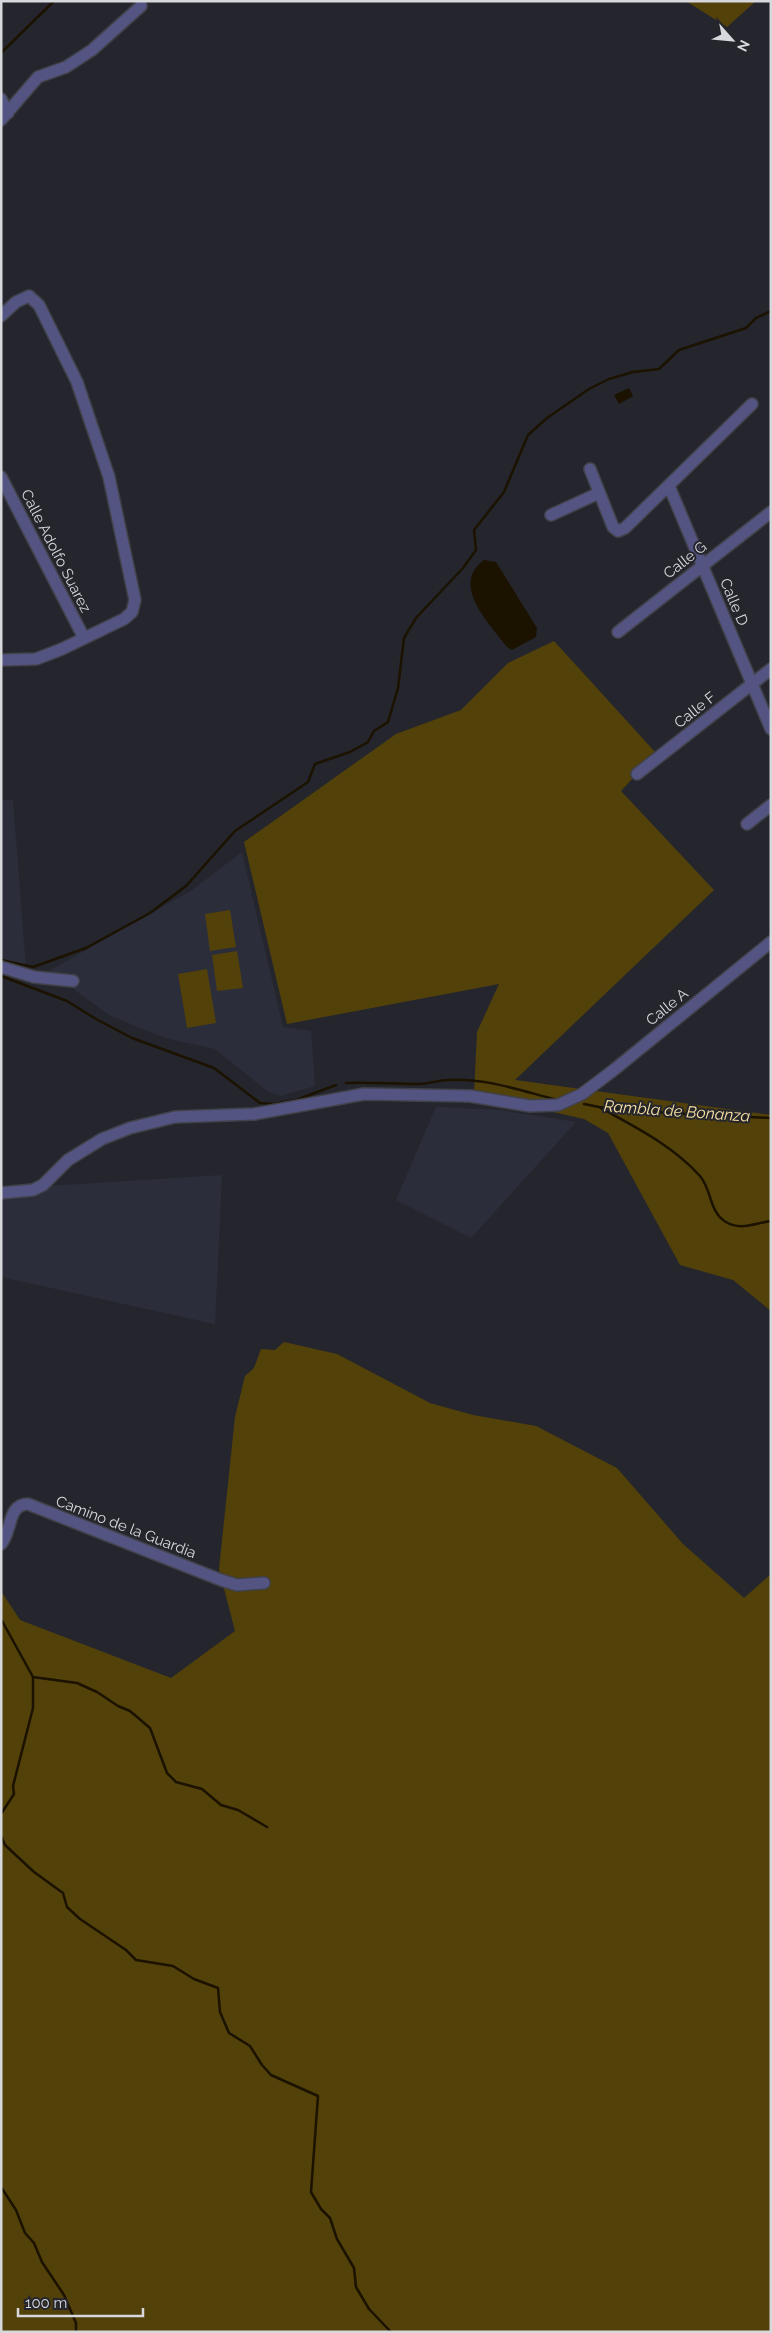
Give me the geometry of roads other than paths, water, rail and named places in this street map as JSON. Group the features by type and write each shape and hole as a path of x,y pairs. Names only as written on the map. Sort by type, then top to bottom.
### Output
{"street":[{"path":"4,116 38,77 66,67 92,50 141,6"},
{"path":"1,99 4,116"},
{"path":"1,316 16,302 29,296 39,305 77,382 109,477 135,600 132,612 124,619 84,638 36,659 1,660"},
{"path":"590,469 613,527 618,531 625,528 752,404"},
{"name":"Calle Adolfo Suarez","path":"1,477 84,638"},
{"name":"Calle D","path":"669,486 771,729"},
{"path":"551,515 599,493"},
{"name":"Calle G","path":"618,632 771,512"},
{"name":"Calle F","path":"637,774 771,669"},
{"path":"747,824 771,806"},
{"name":"Calle A","path":"1,1193 33,1190 43,1185 68,1160 102,1139 130,1128 175,1117 254,1114 364,1094 470,1096 546,1107 567,1102 582,1094 771,942"},
{"path":"1,967 34,977 73,981"},
{"name":"Camino de la Guardia","path":"1,1544 15,1510 21,1505 28,1504 221,1580 237,1585 264,1582"}],"waterway":[{"path":"1,53 54,1"},
{"path":"1,960 33,967 86,948 150,913 186,886 235,831 308,782 315,764 350,752 368,742 374,731 388,722 398,688 404,638 416,618 463,568 476,550 474,530 504,492 528,435 547,418 589,389 609,379 633,372 659,369 679,350 746,328 756,318 771,311"},
{"name":"Rambla de Bonanza","path":"1,976 67,1001 132,1038 214,1068 260,1103 273,1104 296,1100 336,1085"},
{"name":"Rambla de Bonanza","path":"346,1083 419,1084 445,1080 476,1081 502,1085 554,1099"},
{"name":"Rambla de Bonanza","path":"584,1104 669,1113 771,1118"},
{"path":"599,1107 652,1137 689,1165 704,1182 716,1213 726,1222 737,1226 748,1226 771,1221"},
{"path":"1,1619 33,1677 33,1708 13,1786 14,1794 1,1814"},
{"path":"33,1677 77,1683 130,1711 150,1728 167,1773 176,1782 202,1789 221,1805 238,1810 267,1827"},
{"path":"1,1836 5,1845 34,1872 63,1893 67,1907 80,1919 126,1950 136,1960 173,1966 194,1979 218,1988 220,2012 229,2033 250,2046 271,2075 318,2096 311,2192 321,2209 330,2218 337,2239 354,2268 356,2287 369,2309 391,2332"},
{"path":"1,2187 16,2210 25,2233 34,2243 42,2262 64,2295 76,2323 76,2332"}]}
